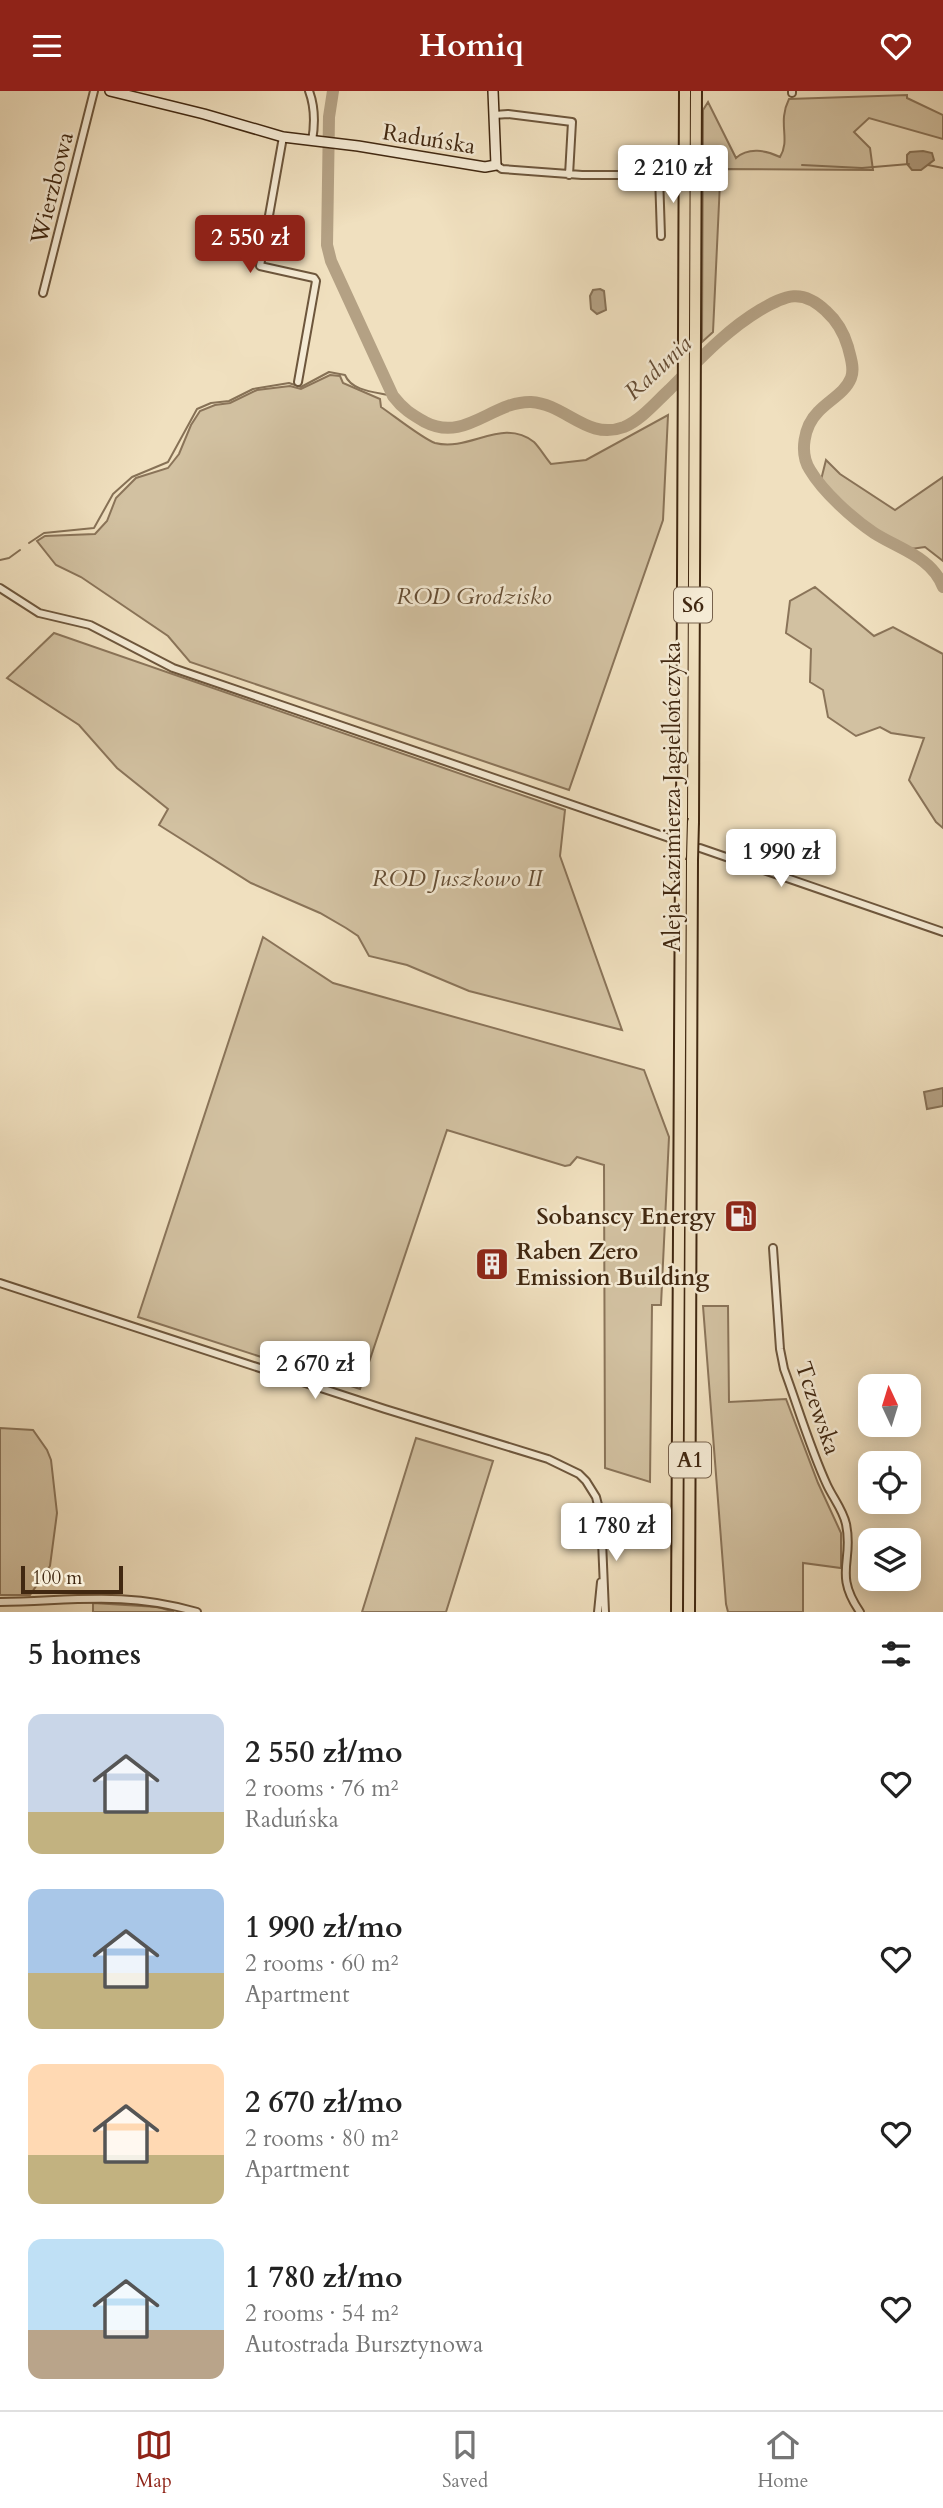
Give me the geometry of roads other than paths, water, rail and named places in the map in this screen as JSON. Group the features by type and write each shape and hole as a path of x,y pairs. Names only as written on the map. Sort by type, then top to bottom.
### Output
{"highway":[{"name":"Aleja Kazimierza Jagiellończyka","path":"685,91 690,163 689,347 683,397 687,820 685,1293"},
{"name":"Aleja Kazimierza Jagiellończyka","path":"690,163 696,91"},
{"name":"Aleja Kazimierza Jagiellończyka","path":"687,820 694,387 689,347"},
{"name":"A1","path":"677,1612 685,1293"},
{"name":"A1","path":"685,1293 689,1612"}],"street":[{"name":"Wierzbowa","path":"43,293 94,91"},
{"name":"Raduńska","path":"110,91 283,137 485,167 496,165 493,91"},
{"path":"309,91 315,142"},
{"path":"494,115 508,114 572,123 569,175"},
{"path":"283,137 260,266 314,278 316,281 298,382"},
{"path":"496,165 502,169 569,175 659,175 661,236"},
{"path":"0,588 38,613 89,625 173,669 675,840"},
{"path":"700,848 943,932"},
{"name":"Tczewska","path":"773,1248 780,1349 784,1369 827,1486 846,1524 847,1590 860,1612"},
{"path":"0,1283 579,1473 596,1497 601,1517 605,1612"},
{"path":"598,1612 602,1580"},
{"path":"0,1602 113,1597 158,1601 197,1612"}],"waterway":[{"name":"Radunia","path":"333,91 329,117 327,245 331,261 393,396 408,411 425,422 453,428 517,403 531,402 544,404 599,429 624,427 648,410 712,347 747,318 786,298 794,296 809,299 826,311 840,327 852,362 851,378 845,388 818,412 806,432 804,448 810,470 830,496 848,513 874,533 923,561 938,577 943,587"},
{"path":"802,165 862,168 909,164"},
{"path":"928,165 943,168"},
{"path":"29,543 44,533 94,528 113,494 132,477 168,462 197,409 211,403 229,401 253,389 289,383 301,387 329,372 345,375 348,381 359,388 393,396"},
{"path":"0,560 9,558 20,550"}],"place":[{"name":"Sobanscy Energy","path":"741,1216"},
{"name":"Raben Zero Emission Building","path":"492,1264"}],"park label":[{"name":"ROD Grodzisko","path":"474,596"},
{"name":"ROD Juszkowo II","path":"457,878"}]}
